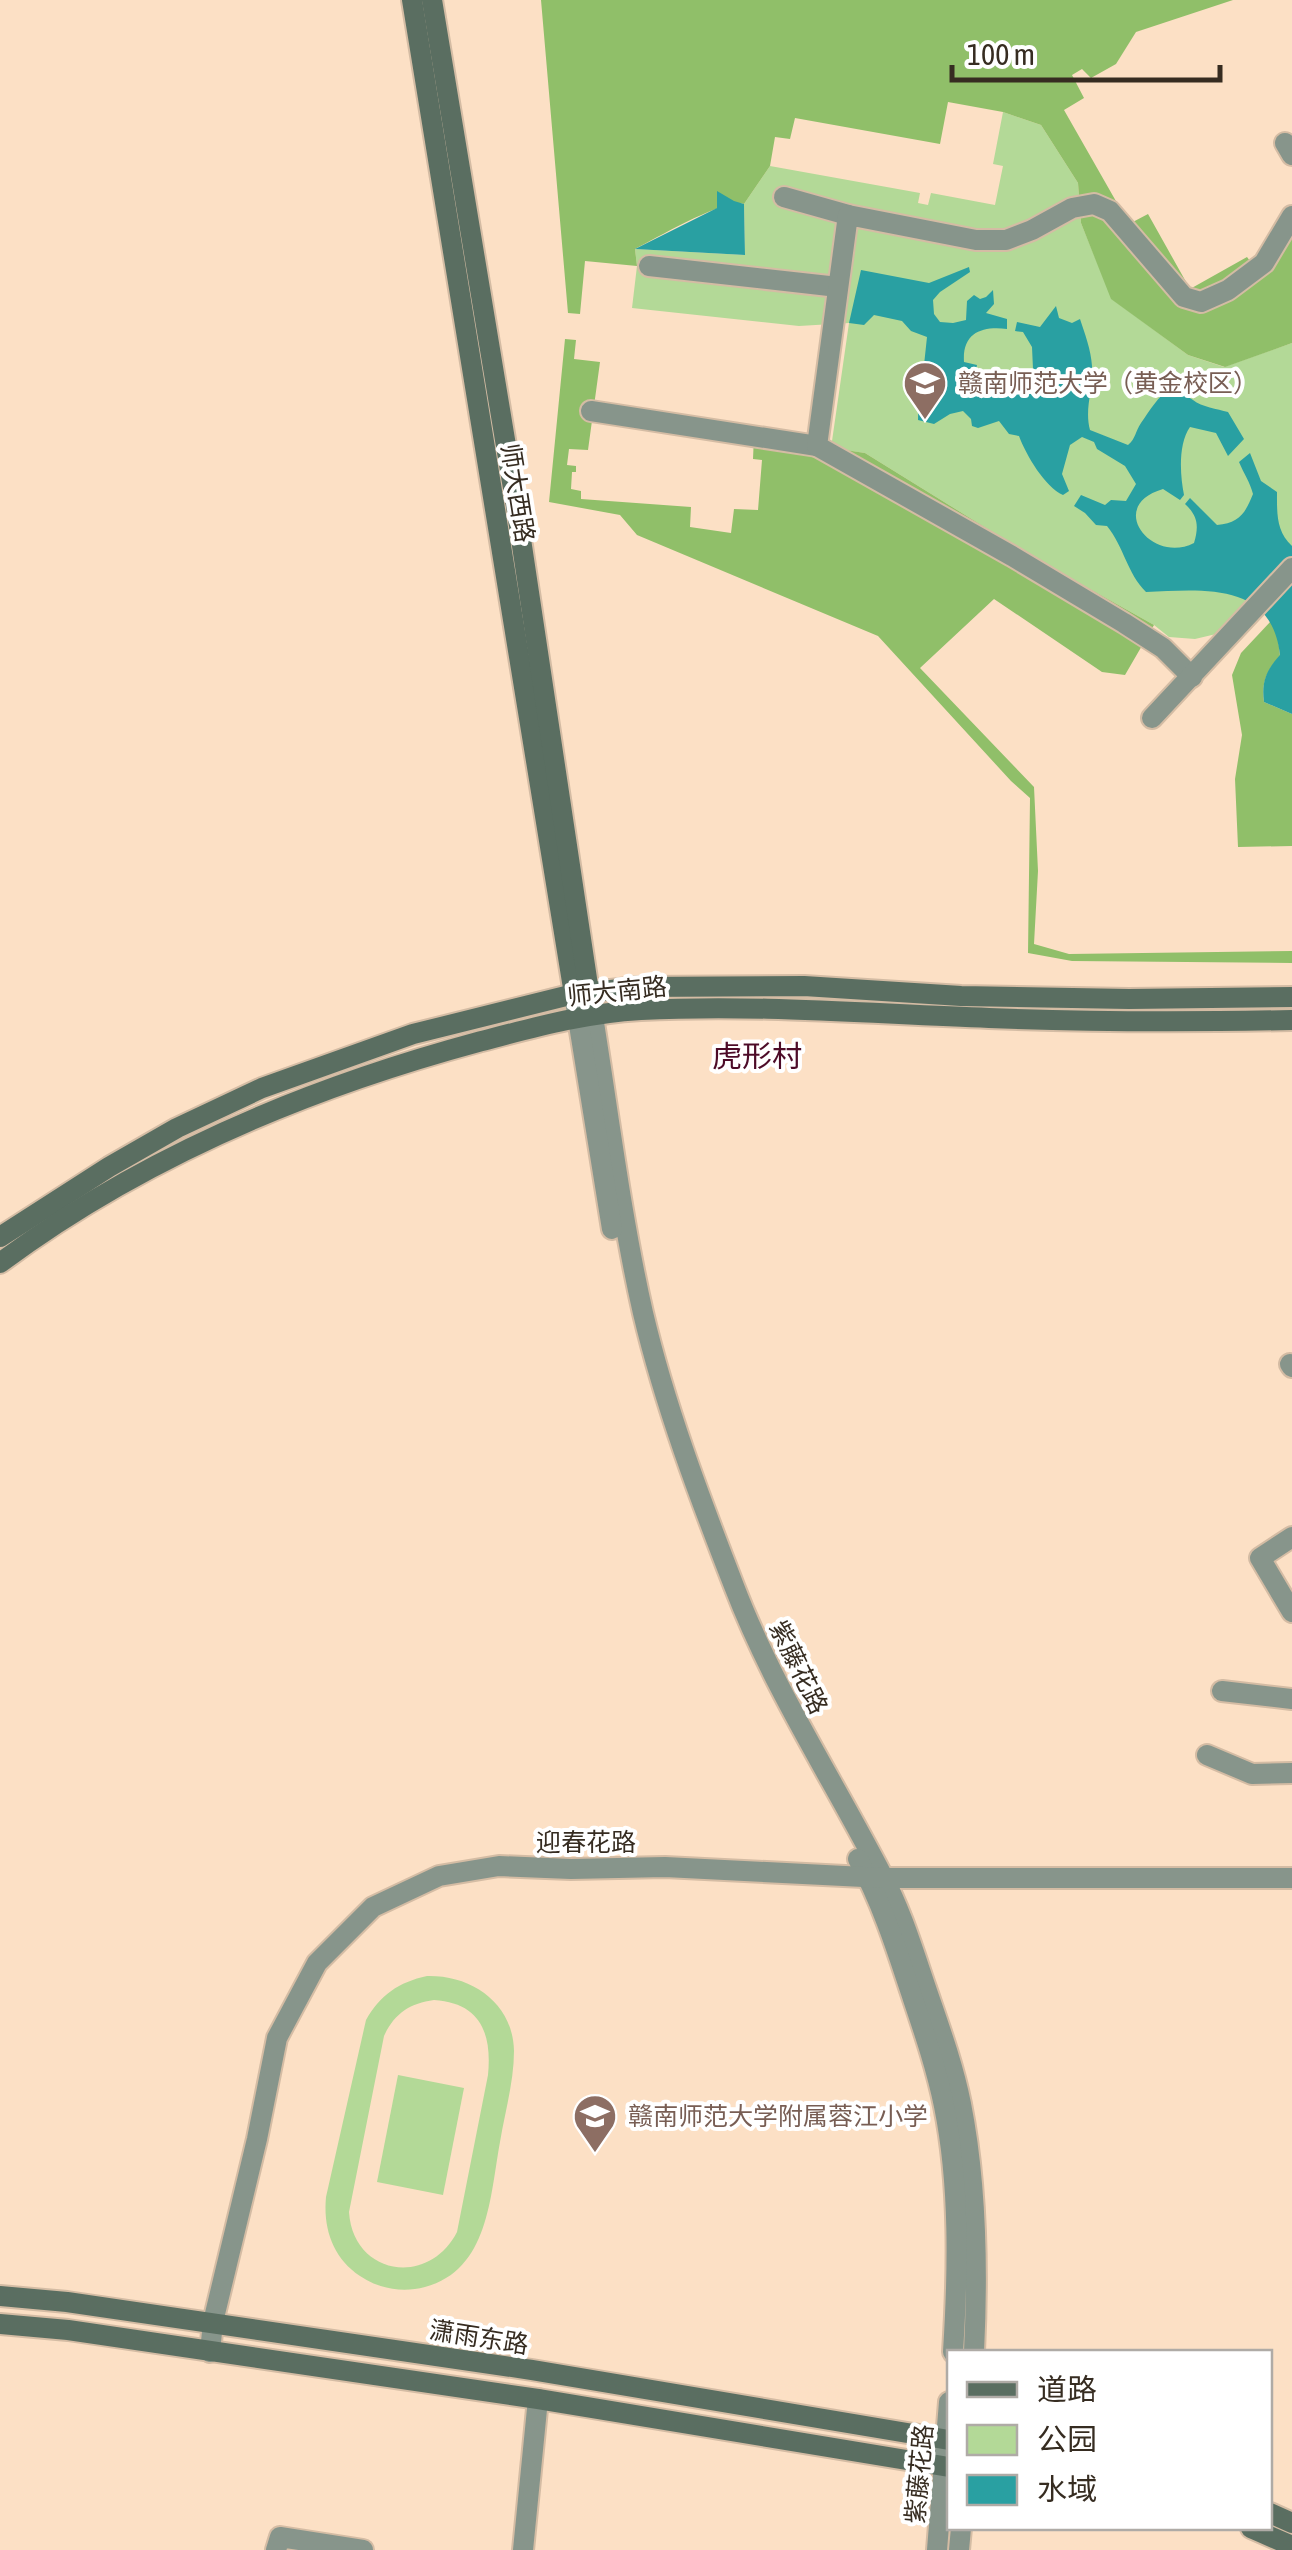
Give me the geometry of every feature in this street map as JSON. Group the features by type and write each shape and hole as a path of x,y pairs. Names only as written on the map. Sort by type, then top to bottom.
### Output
{"main road":[{"name":"师大西路","path":"412,0 581,993"},
{"name":"师大西路","path":"432,0 516,506 581,993"},
{"name":"师大南路","path":"0,1238 126,1157 262,1088 413,1034 581,993 638,987 804,986 980,996 1292,997"},
{"name":"师大南路","path":"0,1263 120,1184 188,1148 272,1111 422,1057 585,1016 642,1010 806,1009 1128,1023 1292,1020"},
{"name":"潇雨东路","path":"0,2296 213,2322 532,2370 947,2440"},
{"name":"潇雨东路","path":"0,2324 68,2330 538,2399 947,2466"},
{"path":"1256,2530 1292,2546"}],"street":[{"path":"784,197 848,215 976,240 1006,240 1072,208 1094,204 1110,211 1184,298 1201,302 1228,290 1264,263 1292,216"},
{"path":"817,446 848,215"},
{"path":"649,266 838,286"},
{"path":"590,411 817,446 1124,623 1162,648 1192,677"},
{"path":"1152,718 1292,568"},
{"name":"紫藤花路","path":"581,993 605,1196 645,1368 672,1457 724,1596 765,1689 876,1878 925,1985 948,2053 968,2151 974,2228 974,2350"},
{"path":"1292,1537 1260,1558 1292,1612"},
{"path":"1222,1691 1292,1698"},
{"path":"1207,1755 1252,1774 1292,1773"},
{"name":"迎春花路","path":"210,2352 213,2322 278,2038 317,1962 374,1907 440,1876 499,1866 666,1868 876,1878 1292,1878"},
{"name":"紫藤花路","path":"876,1878 944,2107 956,2229 953,2350"},
{"path":"523,2550 538,2399"},
{"name":"紫藤花路","path":"937,2550 947,2466"},
{"path":"276,2550 280,2537 364,2550"}],"green space":[{"path":"541,0 1233,0 1136,32 1116,64 1091,78 1082,69 1072,75 1084,98 1064,110 1129,224 1148,214 1190,289 1247,257 1261,276 1292,226 1292,343 1225,367 1188,355 1111,299 1081,223 1078,183 1041,125 1003,112 948,102 940,144 795,118 790,139 775,137 770,166 744,204 706,213 635,249 637,266 585,261 580,314 568,313"},
{"path":"1003,112 1041,125 1078,183 1081,223 1112,299 1188,355 1224,367 1292,343 1292,567 1233,630 1195,639 1169,637 865,453 831,448 849,323 799,326 632,308 635,249 745,255 744,204 770,166 920,193 918,203 928,205 931,193 995,205 1003,166 993,164"},
{"path":"565,339 576,340 574,359 600,362 588,450 569,449 567,465 576,466 571,489 581,491 581,499 691,507 690,527 731,533 734,509 758,510 762,460 753,459 754,436 865,453 1033,557 1154,625 1125,675 1102,672 994,599 920,668 1034,787 1038,871 1034,944 1069,954 1292,951 1292,963 1072,961 1028,953 1030,798 878,636 637,535 620,515 549,502"},
{"path":"1271,621 1280,656 1266,677 1263,695 1264,702 1292,714 1292,846 1238,847 1235,779 1242,735 1232,675 1241,653"},
{"path":"444,1977 487,1995 506,2019 512,2034 514,2062 489,2207 474,2248 446,2278 425,2287 400,2290 367,2280 343,2261 328,2231 326,2197 366,2020 384,1997 417,1979","holes":["434,2000 463,2007 480,2023 489,2060 457,2232 444,2250 428,2261 394,2267 363,2250 349,2212 384,2036 410,2007"]},
{"path":"398,2075 464,2088 443,2195 377,2182"}],"water":[{"path":"717,191 744,204 745,255 635,249 717,208"},
{"path":"969,267 970,272 933,300 934,314 940,322 966,320 967,301 974,295 986,297 993,290 994,304 986,313 1007,319 1007,329 982,330 966,344 964,362 977,365 971,371 971,384 978,389 1013,382 1033,369 1032,347 1023,332 1015,331 1017,322 1040,327 1056,306 1059,318 1072,323 1080,319 1088,342 1092,374 1090,430 1128,445 1170,388 1228,412 1244,439 1228,456 1216,433 1190,427 1182,451 1184,495 1180,500 1163,489 1146,497 1137,508 1136,519 1150,540 1178,548 1194,543 1196,537 1195,517 1185,504 1190,498 1217,525 1236,520 1253,494 1239,462 1250,453 1261,481 1277,492 1280,528 1292,546 1292,714 1264,702 1266,676 1280,655 1274,631 1264,614 1231,595 1146,592 1107,526 1096,525 1074,506 1081,495 1105,505 1111,500 1126,501 1136,484 1125,466 1082,437 1070,445 1062,474 1069,491 1063,495 1037,470 1019,436 1009,434 999,421 978,428 972,426 963,411 934,424 918,420 919,378 927,337 911,331 902,321 874,315 864,325 849,323 861,270 929,283"}],"place":[{"name":"赣南师范大学（黄金校区）","path":"925,421"},
{"name":"赣南师范大学附属蓉江小学","path":"595,2154"}],"district":[{"name":"虎形村","path":"757,1057"}]}
